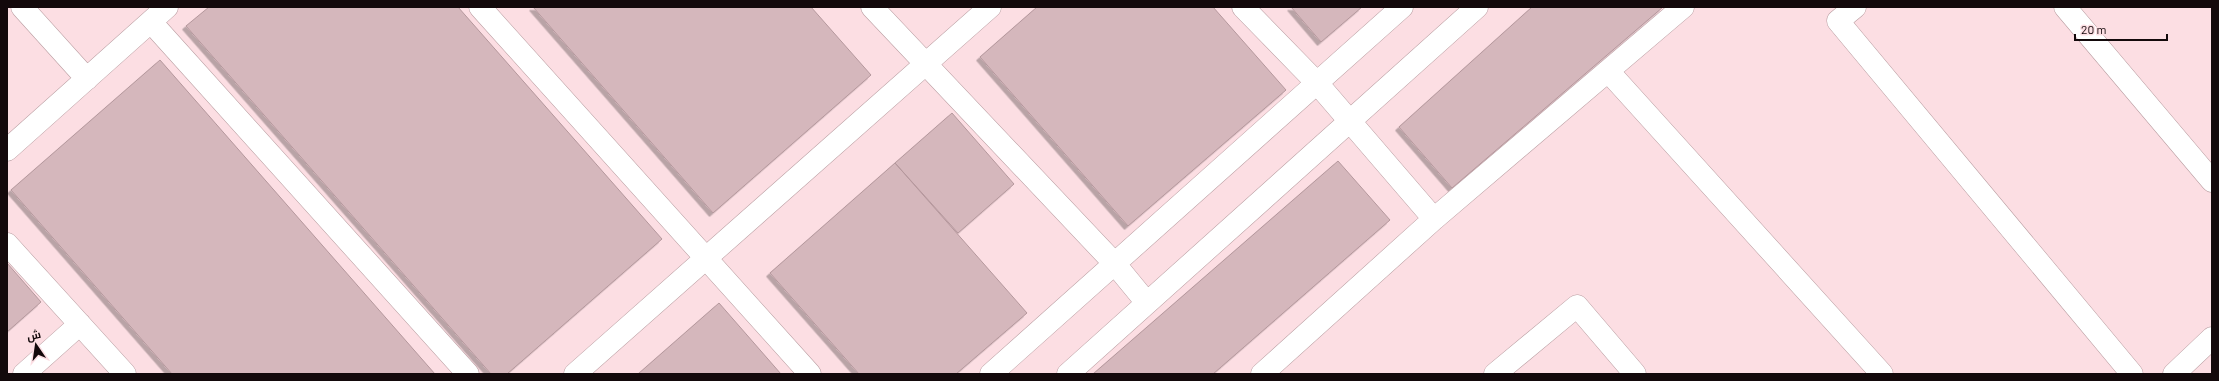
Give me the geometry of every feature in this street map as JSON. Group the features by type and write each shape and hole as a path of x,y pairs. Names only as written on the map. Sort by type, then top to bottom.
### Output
{"street":[{"path":"22,7 87,79"},
{"path":"7,150 167,7"},
{"path":"480,7 810,374"},
{"path":"872,7 1115,264 1147,303"},
{"path":"575,374 990,7"},
{"path":"1243,7 1317,83 1434,219"},
{"path":"991,374 1402,7"},
{"path":"1068,374 1477,7"},
{"path":"1262,374 1434,219 1683,7"},
{"path":"1855,7 1838,21 2132,374"},
{"path":"2065,7 2212,181"},
{"path":"151,22 468,374"},
{"path":"1608,71 1882,374"},
{"path":"7,244 126,374"},
{"path":"1495,374 1577,306 1636,374"},
{"path":"24,374 80,324"},
{"path":"2174,374 2212,338"}],"building":[{"path":"209,7 458,7 662,239 507,374 491,374 186,26"},
{"path":"533,7 811,7 871,75 713,213"},
{"path":"1037,7 1213,7 1286,90 1128,226 980,57"},
{"path":"1291,7 1362,7 1321,42"},
{"path":"1532,7 1663,7 1452,188 1399,127"},
{"path":"160,60 435,374 172,374 11,190"},
{"path":"952,113 1014,184 958,233 895,163"},
{"path":"1338,161 1390,220 1213,374 1093,374"},
{"path":"895,163 1027,313 956,374 859,374 770,273"},
{"path":"7,263 41,302 7,332"},
{"path":"719,303 781,374 638,374"}]}
